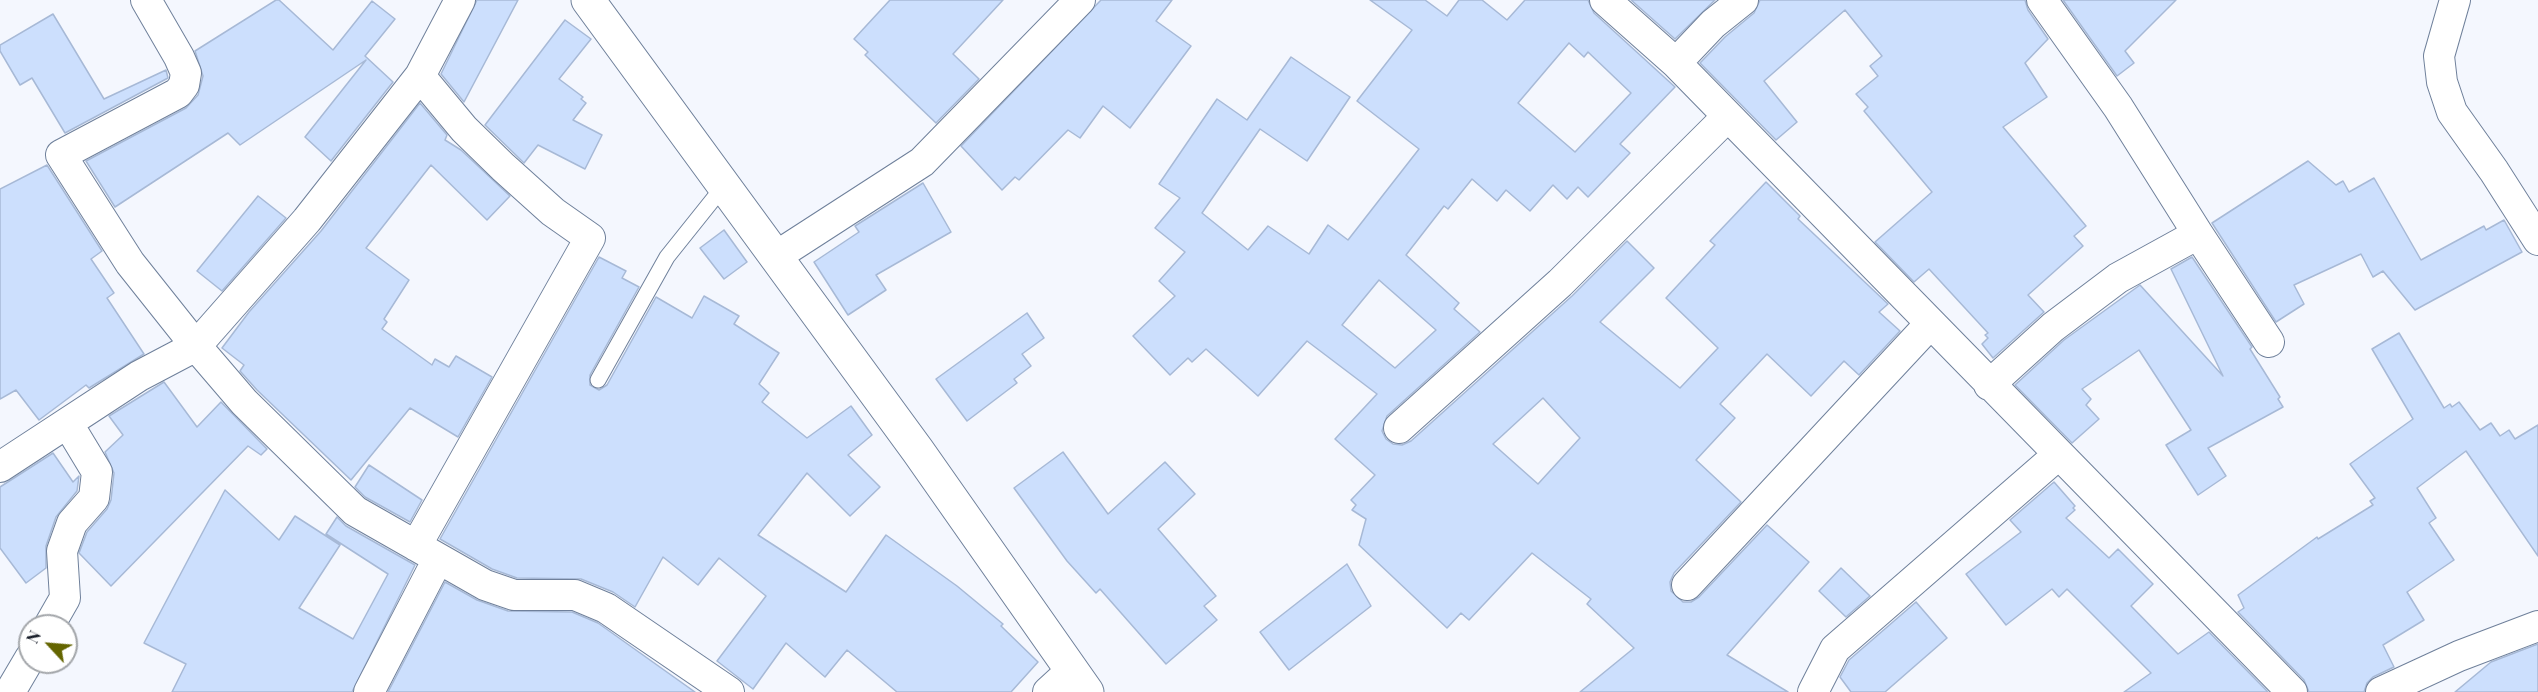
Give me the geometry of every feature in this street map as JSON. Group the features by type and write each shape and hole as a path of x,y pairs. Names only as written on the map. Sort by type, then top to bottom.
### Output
{"street":[{"path":"146,0 179,57 186,73 184,85 178,93 61,155 130,263 196,346 244,402 355,510 484,585 514,595 575,595 606,608 729,692"},
{"path":"0,467 139,376 196,346 307,220 420,76 460,0"},
{"path":"588,0 918,451 1069,685"},
{"path":"775,257 922,162 1080,0"},
{"path":"1605,0 1676,63 2292,692"},
{"path":"1676,63 1713,24 1743,0"},
{"path":"2042,0 2118,107 2269,342"},
{"path":"2456,0 2439,56 2442,82 2452,112 2494,171 2538,240"},
{"path":"369,692 427,552 590,238 553,212 503,167 464,129 420,76"},
{"path":"1399,429 1560,283 1727,117"},
{"path":"1989,385 2053,327 2118,278 2198,234"},
{"path":"1687,585 1930,324"},
{"path":"56,614 65,598 62,551 72,523 94,498 97,472 68,424"},
{"path":"1813,692 1835,649 2058,455"},
{"path":"2381,692 2459,656 2538,626"},
{"path":"10,692 21,674"}],"lane":[{"path":"598,380 667,257 723,187"}],"building":[{"path":"279,0 333,50 372,1 395,19 365,56 393,82 331,161 305,137 366,60 240,145 228,133 115,207 86,161 186,108 198,95 203,76 195,51"},
{"path":"477,0 518,0 464,102 441,74"},
{"path":"890,0 1003,0 953,54 979,79 936,123 865,55 868,52 854,39"},
{"path":"1101,0 1172,0 1156,21 1191,46 1130,128 1103,106 1080,138 1068,130 1019,180 1015,177 1002,190 961,146"},
{"path":"1370,0 1425,0 1447,16 1459,0 1482,0 1507,20 1525,0 1588,0 1594,13 1675,87 1620,144 1630,153 1588,197 1578,187 1567,199 1553,185 1530,211 1506,190 1497,201 1472,179 1448,209 1444,206 1406,255 1459,303 1454,309 1480,332 1387,416 1382,431 1386,439 1393,444 1402,445 1411,441 1572,296 1627,241 1654,268 1600,322 1680,388 1718,348 1666,298 1715,245 1710,241 1766,182 1800,216 1798,219 1888,304 1879,312 1900,331 1859,375 1844,361 1811,396 1767,354 1720,404 1735,418 1696,460 1741,502 1674,573 1670,582 1671,591 1683,602 1691,602 1699,597 1767,525 1809,562 1727,655 1788,692 1580,692 1634,648 1587,604 1591,599 1532,553 1469,620 1461,613 1447,628 1359,545 1366,519 1352,510 1356,505 1351,500 1375,475 1335,439 1377,394 1307,341 1258,396 1206,349 1192,362 1188,358 1170,375 1133,336 1175,296 1159,281 1185,252 1155,228 1180,198 1159,184 1217,99 1247,120 1291,57 1350,97 1307,161 1260,129 1202,213 1248,250 1268,226 1309,254 1328,225 1348,240 1419,149 1357,101 1412,30","holes":["1569,43 1584,57 1588,52 1631,93 1575,152 1518,103","1379,280 1436,330 1395,368 1342,325","1543,398 1580,438 1538,484 1493,444"]},
{"path":"1631,0 1715,0 1675,39"},
{"path":"1760,0 2025,0 2028,10 2048,39 2025,63 2047,97 2003,127 2086,226 2074,236 2083,246 2028,295 2044,312 1993,358 1982,344 1988,338 1985,335 1988,333 1929,269 1914,282 1875,242 1932,192 1864,111 1868,107 1856,94 1878,76 1870,66 1882,56 1845,10 1764,81 1797,122 1776,140 1700,63 1725,37 1754,13"},
{"path":"2063,0 2176,0 2125,51 2134,63 2117,76"},
{"path":"53,14 104,99 166,70 168,78 65,133 32,78 20,85 0,51 0,45"},
{"path":"565,20 591,39 559,79 583,97 581,99 586,103 573,120 602,135 585,169 538,145 524,163 485,125"},
{"path":"420,103 447,135 445,140 461,150 510,196 487,220 431,165 366,248 409,280 384,319 387,322 382,329 432,365 435,359 449,367 456,356 492,377 458,437 410,408 351,480 257,390 240,371 244,365 222,348 249,312 321,231"},
{"path":"2308,161 2336,185 2343,181 2349,192 2374,178 2421,260 2484,226 2486,230 2504,220 2522,252 2415,310 2383,271 2373,277 2361,254 2294,285 2304,304 2276,322 2212,223"},
{"path":"47,165 102,251 91,259 114,293 107,298 144,354 89,388 86,385 39,420 16,390 0,399 0,189"},
{"path":"923,183 951,232 876,275 886,290 848,315 814,262 859,232 855,226"},
{"path":"258,196 286,218 222,291 197,271"},
{"path":"724,230 747,262 724,279 700,248"},
{"path":"599,257 626,271 622,278 639,287 590,375 590,385 599,390 607,385 656,297 692,318 704,296 739,316 734,324 779,353 759,384 769,393 762,402 807,438 851,406 872,435 848,455 880,487 850,516 807,473 758,535 846,592 886,535 957,586 1003,624 1001,626 1038,662 1011,692 897,692 847,650 825,677 786,643 753,689 717,661 766,596 719,558 698,585 663,557 635,607 613,592 581,579 517,578 492,569 440,539"},
{"path":"2192,257 2252,347 2250,349 2280,397 2278,399 2283,407 2208,448 2226,476 2198,495 2166,445 2191,430 2139,350 2082,389 2091,399 2086,405 2099,419 2072,443 2015,385 2064,340 2140,285 2223,376 2171,269"},
{"path":"1027,313 1044,338 1022,354 1031,366 1014,379 1017,383 967,421 936,379"},
{"path":"2399,333 2444,408 2450,404 2452,407 2459,402 2480,430 2491,423 2500,436 2509,430 2515,439 2538,425 2538,556 2466,451 2417,488 2436,518 2429,523 2454,560 2407,592 2424,620 2383,645 2394,667 2373,677 2367,683 2364,692 2309,692 2304,680 2238,612 2244,608 2238,595 2317,537 2318,539 2373,505 2370,501 2375,498 2350,464 2413,419 2372,349"},
{"path":"164,382 197,427 221,402 267,449 261,455 248,446 111,586 79,553 87,532 107,509 111,500 114,473 105,452 123,435 109,416"},
{"path":"1063,452 1108,514 1165,462 1195,494 1158,529 1216,596 1204,606 1217,620 1166,664 1100,589 1096,593 1067,561 1014,488"},
{"path":"53,453 73,482 79,476 77,491 56,517 46,546 46,568 26,583 0,548 0,487"},
{"path":"369,465 422,500 410,522 365,497 355,487"},
{"path":"2054,482 2075,506 2073,508 2075,510 2066,518 2109,558 2118,549 2153,584 2131,606 2178,654 2209,632 2268,692 2124,692 2151,673 2067,589 2059,597 2052,589 2006,625 1966,574 2021,532 2010,520"},
{"path":"225,490 279,540 295,516 340,545 299,608 353,639 388,574 326,534 337,517 346,526 415,565 352,692 172,692 186,664 144,643"},
{"path":"1347,564 1371,606 1289,670 1260,632"},
{"path":"1841,568 1870,596 1846,617 1819,591"},
{"path":"445,582 477,600 508,611 572,612 598,623 695,692 388,692"},
{"path":"1916,602 1947,638 1885,692 1851,692 1840,677 1849,660"},
{"path":"2538,644 2538,692 2455,692 2491,662"}]}
